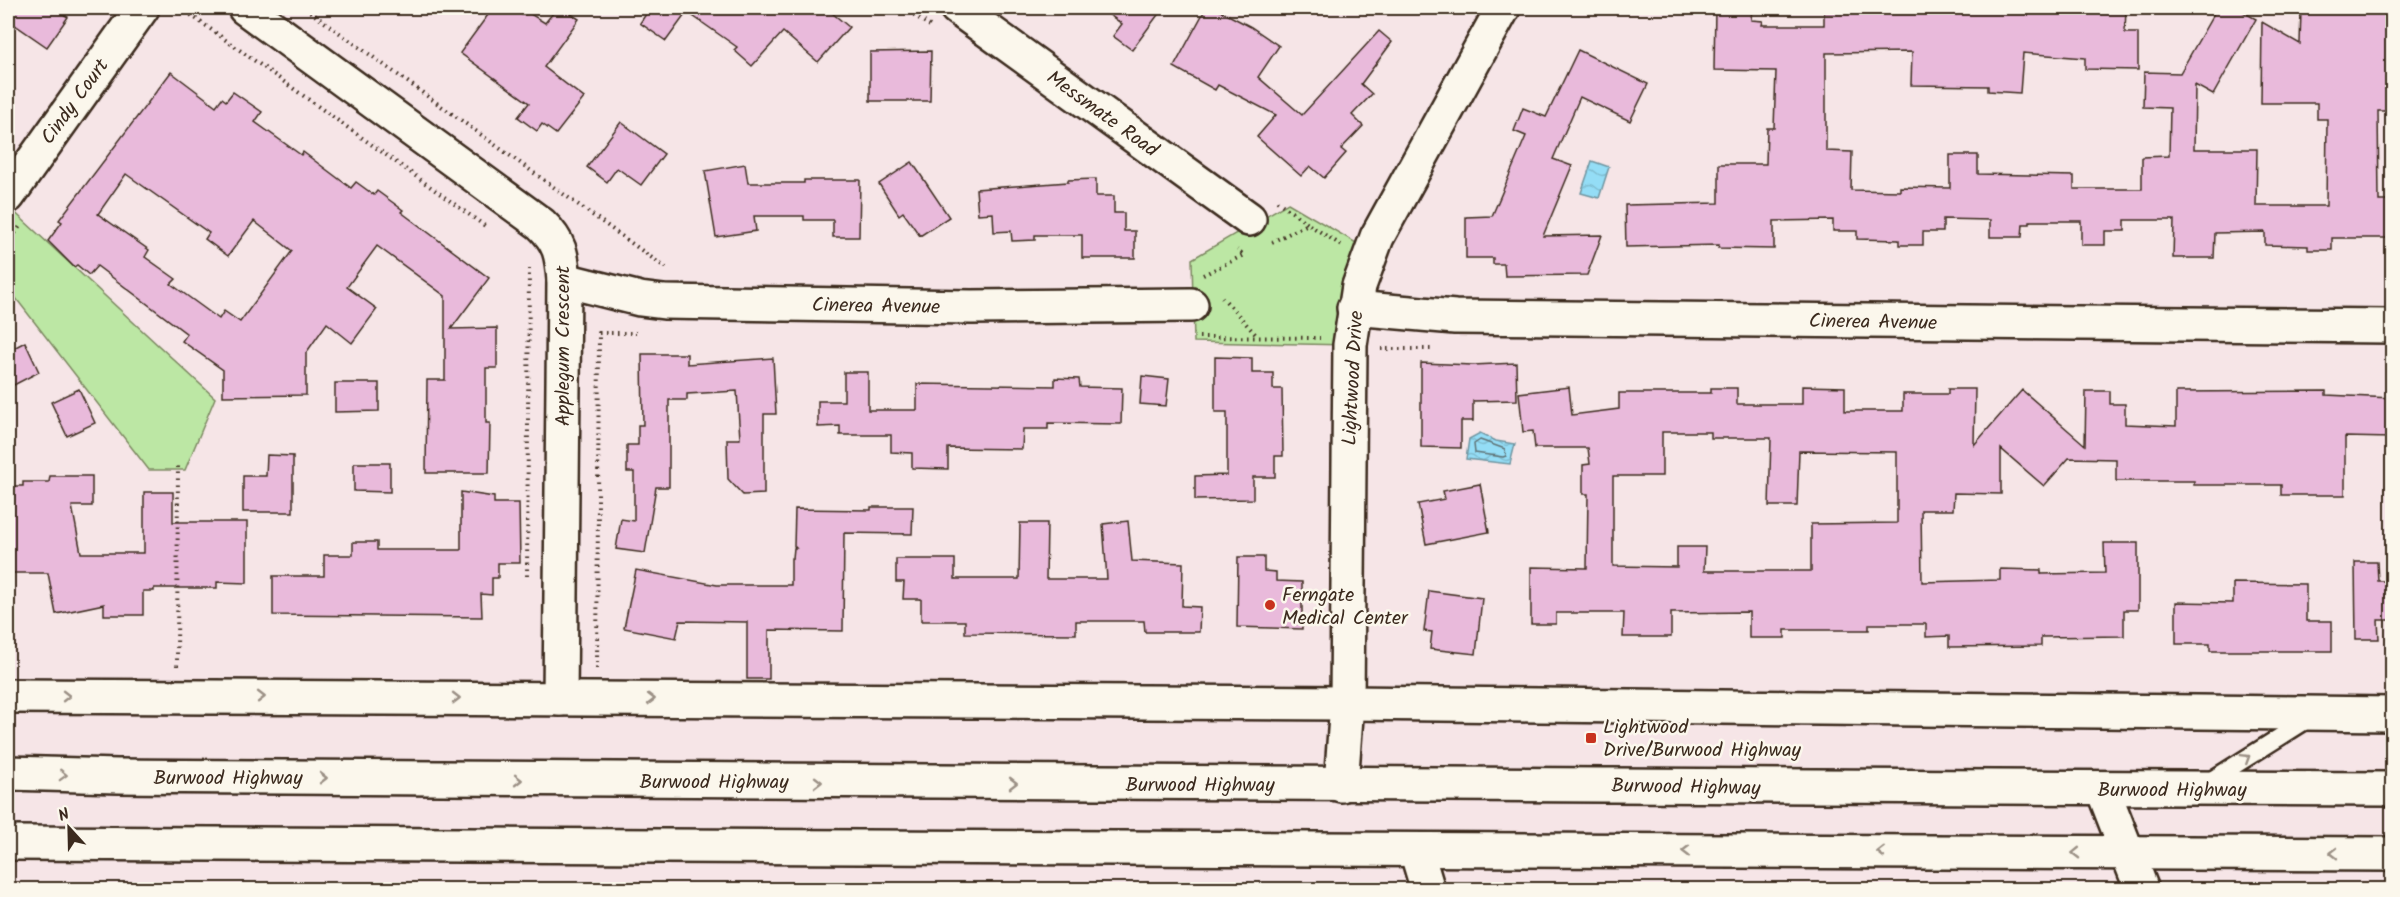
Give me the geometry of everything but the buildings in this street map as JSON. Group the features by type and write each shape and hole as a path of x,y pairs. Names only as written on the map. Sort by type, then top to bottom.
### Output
{"main road":[{"name":"Cindy Court","path":"8,196 142,8"},
{"name":"Applegum Crescent","path":"245,8 542,224 553,235 559,248 564,280 560,699"},
{"name":"Messmate Road","path":"957,8 1256,238"},
{"name":"Lightwood Drive","path":"1341,785 1347,703 1350,345 1354,308 1366,261 1377,237 1503,8"},
{"name":"Cinerea Avenue","path":"564,280 640,299 664,302 971,307 1207,294"},
{"name":"Cinerea Avenue","path":"1354,308 1455,317 2392,327"},
{"path":"8,696 1347,703 2392,714"},
{"name":"Burwood Highway","path":"8,773 141,777 2103,790 2392,789"},
{"path":"2103,790 2142,890"},
{"path":"8,843 2392,854"},
{"path":"1416,850 1428,890"}],"lane":[{"path":"2197,789 2317,714"}],"path":[{"path":"181,8 486,227"},
{"path":"306,8 671,271"},
{"path":"904,8 932,28"},
{"path":"1258,338 1207,294 1203,275 1244,255 1256,238 1308,224 1341,246"},
{"path":"1235,249 1244,255"},
{"path":"527,578 529,260"},
{"path":"597,673 599,333"},
{"path":"177,672 178,465"}],"green space":[{"path":"1288,203 1370,251 1350,345 1194,342 1192,259"},
{"path":"8,206 215,398 185,470 149,470 8,288"}],"water":[{"path":"1592,161 1609,167 1599,198 1581,193"},
{"path":"1480,433 1496,441 1515,444 1510,464 1466,459 1469,439"}],"place":[{"name":"Ferngate Medical Center","path":"1270,605"},
{"name":"Lightwood Drive/Burwood Highway","path":"1591,738"}]}
